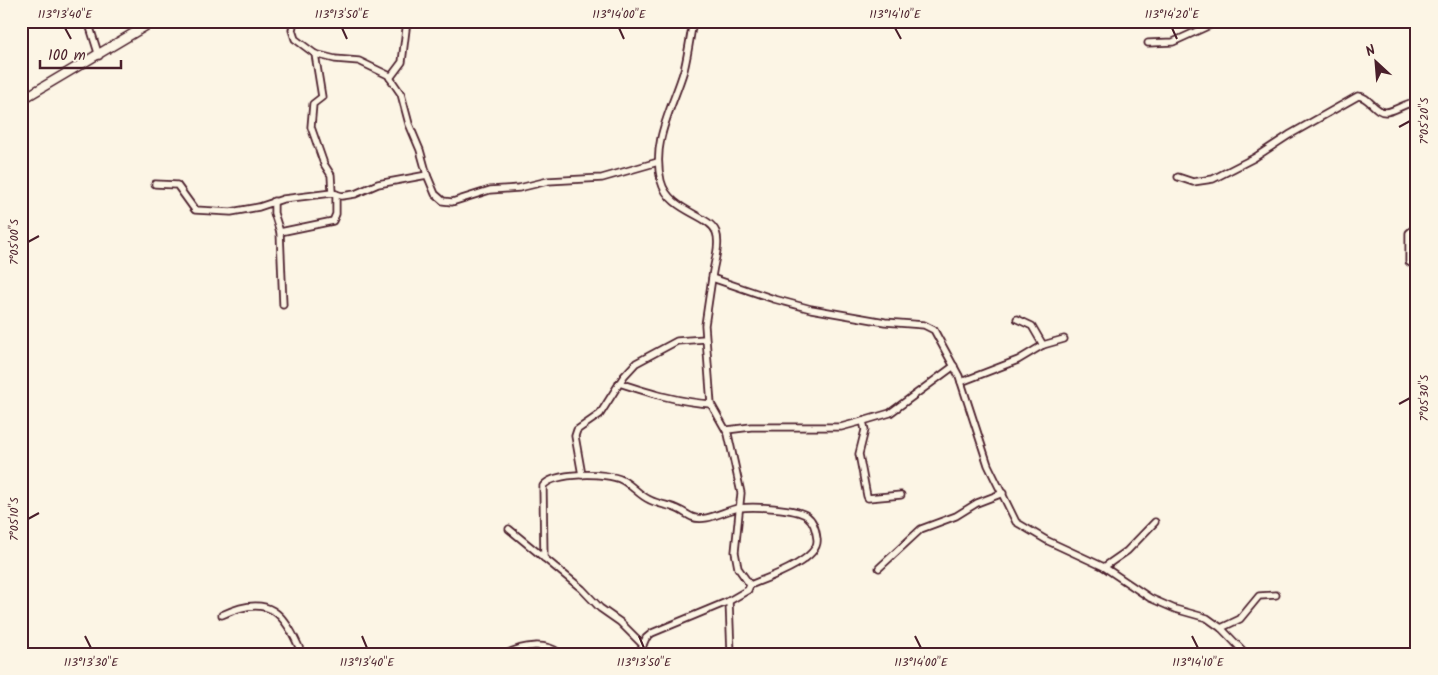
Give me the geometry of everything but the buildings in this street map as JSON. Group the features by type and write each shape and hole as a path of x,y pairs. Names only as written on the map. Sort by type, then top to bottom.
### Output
{"main road":[{"path":"21,100 100,56 154,21"}],"street":[{"path":"88,21 100,56"},
{"path":"294,21 292,30 295,39 315,54 335,59 359,61 382,70 390,78 403,97 408,124 420,150 435,194 447,202 490,190 519,188 548,181 596,179 658,162"},
{"path":"390,78 402,62 407,21 416,21"},
{"path":"693,21 684,70 661,137 658,162 661,182 669,196 716,232 717,244 708,298 706,339 711,404 727,430 740,493 735,552 738,568 750,586"},
{"path":"1148,42 1173,42 1219,21"},
{"path":"280,232 334,220 336,214 331,175 324,164 311,127 313,104 322,97 315,54"},
{"path":"1178,177 1193,182 1213,179 1254,158 1289,135 1358,96 1363,96 1379,110 1386,112 1417,102"},
{"path":"155,184 177,185 193,209 199,212 239,211 274,201 334,194 342,196 355,194 378,184 427,175"},
{"path":"274,201 274,213 280,232 283,305"},
{"path":"1417,226 1409,233 1408,255 1409,262 1417,267"},
{"path":"712,278 811,309 885,322 928,326 934,330 961,382 970,416 988,465 1003,493 1013,518 1021,525 1104,567 1150,598 1175,608 1202,615 1221,628 1246,654"},
{"path":"1017,319 1032,326 1043,345"},
{"path":"582,475 575,436 577,430 600,414 619,382 636,363 677,341 706,339"},
{"path":"961,382 1018,360 1043,345 1064,339"},
{"path":"727,430 751,427 841,427 863,421 890,413 954,366"},
{"path":"619,382 664,398 687,403 711,404"},
{"path":"863,421 865,430 859,454 868,498 901,495"},
{"path":"544,558 543,486 552,479 582,475 608,476 620,479 649,500 677,509 694,518 704,518 740,508 800,513 808,516 814,524 818,544 814,552 805,559 750,586 748,590 730,600 652,633 646,638 639,654"},
{"path":"879,568 921,529 956,516 977,503 1003,493"},
{"path":"1104,567 1127,551 1155,522"},
{"path":"509,529 600,608 620,622 643,645"},
{"path":"1221,628 1240,619 1259,596 1276,595"},
{"path":"730,600 731,654"},
{"path":"222,615 238,607 250,606 277,612 286,621 302,654"},
{"path":"506,654 550,646 561,654"}]}
